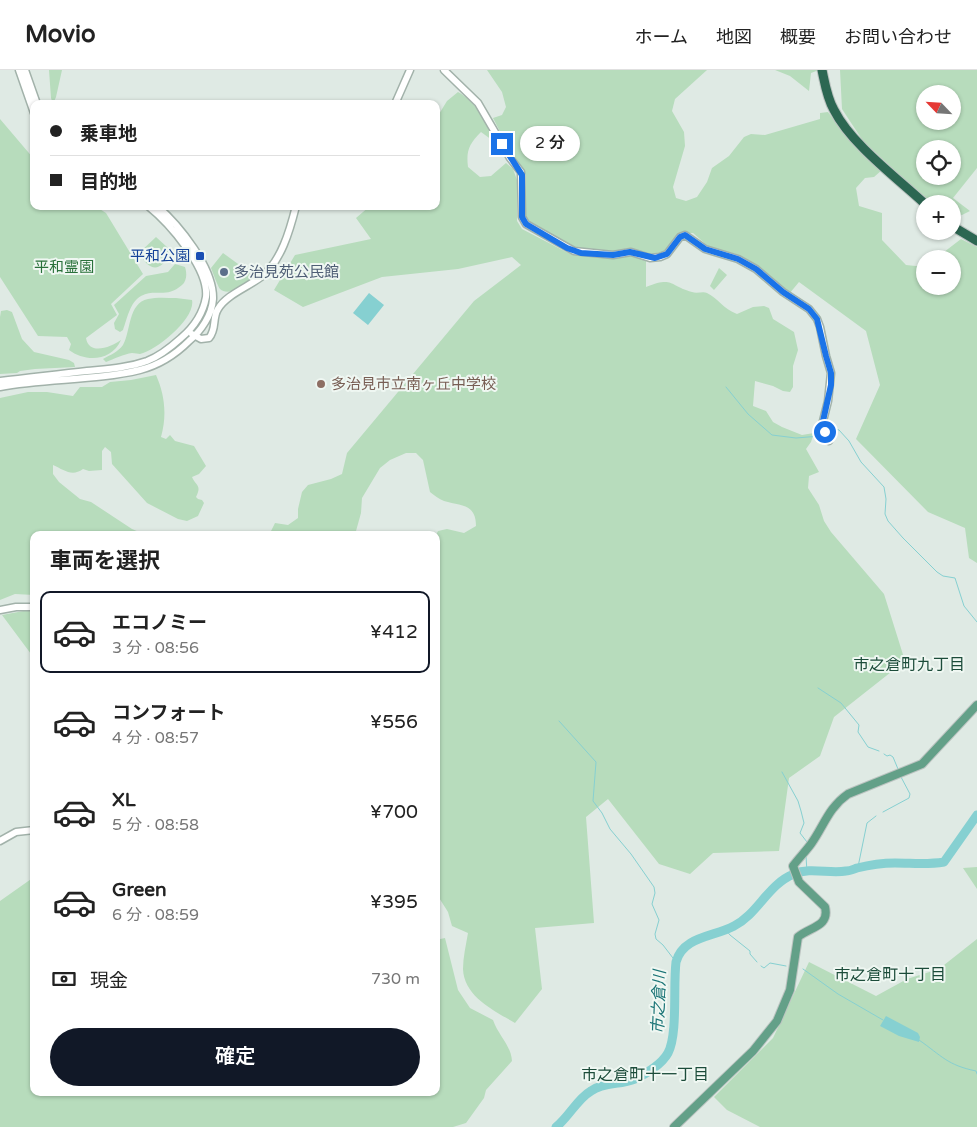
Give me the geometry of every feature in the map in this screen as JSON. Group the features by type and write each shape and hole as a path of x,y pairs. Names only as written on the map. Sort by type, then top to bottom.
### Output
{"highway":[{"path":"822,70 833,109 843,126 856,141 916,196"},
{"path":"961,231 977,241"}],"main road":[{"path":"674,1127 753,1051 777,1021 790,990 798,937 821,924 825,919 825,907 799,882 793,866 810,846 829,812 840,799 856,789 869,786 922,764 977,705"}],"street":[{"path":"19,70 30,101"},
{"path":"25,70 36,100"},
{"path":"397,100 410,70"},
{"path":"444,70 478,102 510,158 521,172 522,217 526,224 574,251 613,255 630,252 650,258 667,254 680,237 685,235 705,249 738,259 756,269 783,292 809,309 817,319 820,327 831,373 823,421 829,441"},
{"path":"0,381 136,364 161,354 189,332 196,324 203,308 206,295 203,280 176,233 152,210"},
{"path":"0,387 141,370 166,360 196,336 210,313 213,292 209,278 194,249 176,224 161,210"},
{"path":"189,332 201,339 209,338 214,332 217,310 224,302 262,277 271,268 290,228 295,210"},
{"path":"0,610 30,607"},
{"path":"0,841 16,832 30,830"}],"green space":[{"path":"49,70 62,70 56,97 55,100 51,98"},
{"path":"487,70 707,70 675,99 672,111 684,132 685,146 673,187 676,198 686,201 697,197 707,182 712,168 729,156 744,137 751,134 765,135 820,119 820,113 828,112 844,133 882,170 874,177 865,178 856,188 859,206 882,213 882,240 906,265 916,266 916,295 961,295 961,250 947,250 961,239 977,247 977,563 969,558 965,528 928,512 856,439 880,385 866,331 799,282 789,294 750,262 736,254 709,247 693,233 682,233 663,252 654,256 628,248 615,252 575,248 531,224 525,217 526,175 512,155 493,118 502,115 506,107 502,92"},
{"path":"775,70 819,70 811,73 809,91 790,76"},
{"path":"840,70 977,70 977,168 955,195 922,195 863,141 842,109"},
{"path":"458,92 470,101 480,113 492,140 481,132 477,136 468,152 468,167 480,177 491,176 506,163 513,169 517,180 517,221 522,229 572,255 611,258 632,256 646,261 646,287 667,282 694,293 705,292 737,314 753,307 764,306 769,308 773,319 794,332 798,350 793,366 793,387 790,392 783,391 755,381 753,406 766,411 773,422 782,427 802,435 814,433 806,449 819,472 809,476 808,488 819,505 824,521 831,532 884,594 905,661 834,717 820,756 789,778 779,851 713,853 690,874 659,864 608,799 586,817 594,923 535,928 542,989 515,1023 482,1002 469,988 463,969 468,933 452,926 448,912 440,899 440,531 438,531 447,529 464,533 476,526 473,513 466,507 444,501 430,492 423,460 416,453 406,453 390,460 380,468 362,498 361,513 356,531 271,531 275,523 288,525 298,518 302,492 308,485 342,474 347,453 474,301 521,265 512,257 458,269 382,277 303,307 274,290 295,255 371,239 356,218 365,210 440,210 440,112 447,101"},
{"name":"平和霊園","path":"0,119 30,154 30,210 101,210 106,213 143,274 111,304 117,315 86,338 91,347 96,348 106,347 121,340 111,353 97,358 82,357 69,350 71,344 67,337 38,336 0,277"},
{"path":"961,204 970,211 961,215"},
{"path":"156,237 167,247 170,254 162,264 154,267 147,263 139,253"},
{"path":"223,253 256,277 229,292 220,289 211,268"},
{"path":"175,264 185,267 186,277 184,283 171,292 151,293 141,296 134,302 123,330 120,332 115,329 114,323 119,314 114,305 146,276 168,272"},
{"path":"719,268 727,275 714,290 710,286"},
{"path":"176,298 192,300 192,307 182,324 165,340 140,354 122,355 106,362 103,359 123,345 133,312 137,306 148,299"},
{"path":"7,310 12,312 22,339 34,352 69,360 74,363 75,367 35,369 0,374 0,317 1,311"},
{"path":"156,375 164,406 161,437 166,439 170,435 175,441 194,446 206,466 199,474 192,477 198,486 196,497 204,503 198,516 187,521 178,519 147,503 112,464 111,452 105,447 102,451 102,470 89,471 83,469 72,473 53,465 53,474 59,482 80,499 91,502 137,531 30,531 30,595 15,594 0,600 0,398 28,392 47,392 73,396 80,387 102,387 110,382"},
{"path":"30,610 30,653 2,615"},
{"path":"977,867 977,889 963,868"},
{"path":"30,880 30,1096 440,1096 440,939 445,938 458,990 470,1008 493,1020 507,1045 512,1061 486,1090 484,1098 466,1123 453,1127 0,1127 0,901"},
{"path":"977,939 977,1127 760,1127 727,1110 714,1097 773,1038 809,962 876,996 907,979 939,969"}],"water":[{"path":"369,293 384,305 368,325 353,313"},
{"path":"886,1016 918,1033 920,1037 919,1042 899,1036 880,1026"}],"waterway":[{"path":"726,387 748,414 772,435 796,438 820,436 824,433"},
{"path":"827,431 833,428 839,430 849,441 861,462 884,487 886,499 885,514 888,521 937,572 943,576 955,578 964,606 977,622"},
{"path":"818,688 841,703 859,725 858,732 868,747 879,751"},
{"path":"559,721 596,762 593,801 610,829 631,854 654,887 655,893 652,904 659,920 655,934 656,939 676,962"},
{"path":"884,754 893,757 898,769"},
{"path":"782,772 798,801 804,823 800,833 807,842"},
{"path":"883,812 909,798 910,794 901,777"},
{"name":"市之倉川","path":"556,1127 586,1094 601,1086 635,1079 662,1061 668,1053 673,1034 676,962 685,947 700,938 726,930 742,921 777,885 800,872 847,871 886,863 926,864 944,862 977,815"},
{"path":"858,867 867,823 876,816"},
{"path":"806,856 807,872"},
{"path":"725,929 750,951 750,954 757,962"},
{"path":"761,966 764,968 770,963 786,966"},
{"path":"803,969 838,994 883,1020"},
{"path":"919,1040 945,1059 958,1066 976,1071 977,1074"}],"place":[{"name":"平和公園","path":"200,256"},
{"name":"多治見苑公民館","path":"224,272"},
{"name":"多治見市立南ヶ丘中学校","path":"321,384"}],"district":[{"name":"市之倉町九丁目","path":"909,665"},
{"name":"市之倉町十丁目","path":"890,975"},
{"name":"市之倉町十一丁目","path":"645,1075"}],"route":[{"path":"502,144 522,175 522,217 526,224 567,248 581,253 613,255 630,252 655,258 667,254 680,237 685,235 705,249 738,259 756,269 783,292 809,309 817,319 820,327 831,373 831,385 823,421 825,432"}]}
